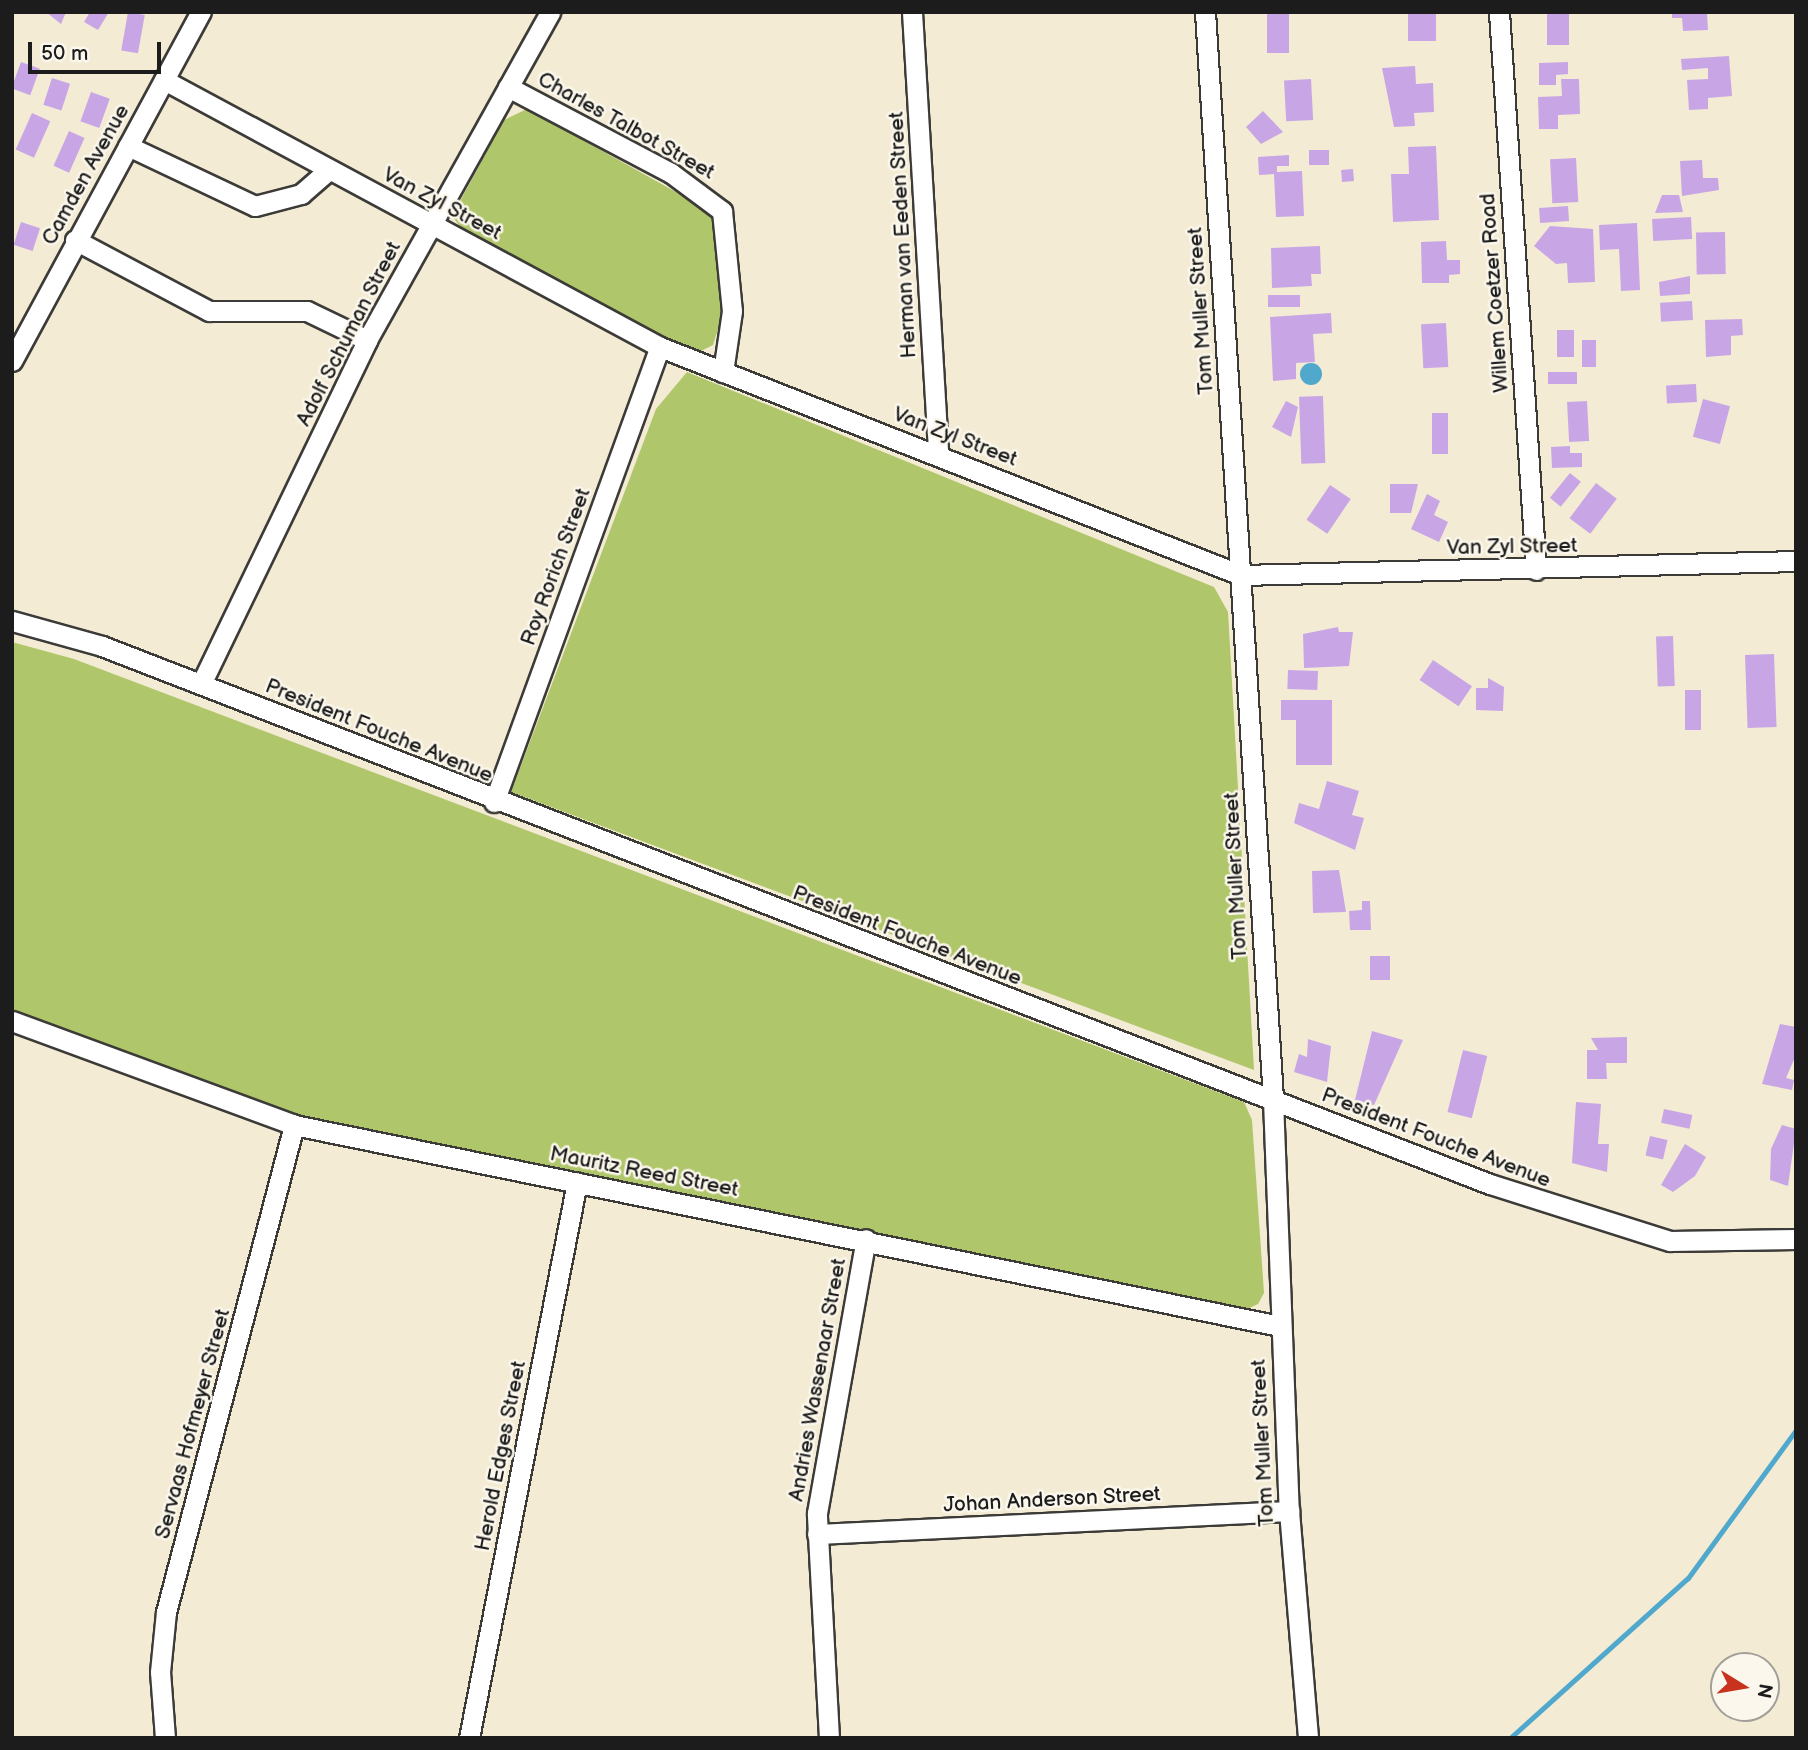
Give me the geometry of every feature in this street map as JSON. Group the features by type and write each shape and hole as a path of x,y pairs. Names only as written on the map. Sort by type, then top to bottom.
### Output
{"street":[{"name":"Camden Avenue","path":"12,361 75,240 201,12"},
{"name":"Adolf Schuman Street","path":"201,684 367,340 550,12"},
{"name":"Herman van Eeden Street","path":"912,12 938,454"},
{"name":"Tom Muller Street","path":"1205,12 1273,1100 1279,1326 1289,1511 1308,1738"},
{"name":"Willem Coetzer Road","path":"1499,12 1536,570"},
{"name":"Van Zyl Street","path":"164,80 327,171 433,223 660,347 1241,575 1536,570 1796,561"},
{"name":"Charles Talbot Street","path":"508,87 671,173 722,211 732,311 723,372"},
{"path":"128,146 255,206 302,194 327,171"},
{"path":"75,240 209,312 307,311 367,340"},
{"name":"Roy Rorich Street","path":"495,802 660,347"},
{"name":"President Fouche Avenue","path":"12,621 201,684 495,802 1273,1100 1651,1238 1691,1243 1796,1239"},
{"name":"Mauritz Reed Street","path":"13,1023 294,1125 866,1239 1279,1326"},
{"name":"Servaas Hofmeyer Street","path":"164,1738 160,1671 166,1612 294,1125"},
{"name":"Herold Edges Street","path":"469,1738 577,1182"},
{"name":"Andries Wassenaar Street","path":"829,1738 817,1534 866,1239"},
{"name":"Johan Anderson Street","path":"817,1534 1289,1511"}],"green space":[{"path":"527,109 710,211 720,229 724,310 713,345 699,352 659,337 462,229 452,216 504,120"},
{"path":"687,372 1214,587 1228,612 1254,1070 511,792 656,409"},
{"path":"12,642 74,659 1244,1102 1252,1120 1264,1293 1258,1304 1247,1309 305,1117 12,1014"}],"water":[{"path":"1311,363 1319,366 1322,374 1319,382 1311,385 1303,382 1300,374 1303,366"}],"building":[{"path":"46,12 66,12 61,24"},
{"path":"90,12 109,12 98,30 84,22"},
{"path":"128,12 145,15 138,53 121,50"},
{"path":"1267,12 1289,12 1289,53 1267,53"},
{"path":"1408,12 1436,12 1436,41 1408,41"},
{"path":"1547,12 1569,12 1569,45 1547,45"},
{"path":"1672,12 1707,12 1708,30 1683,31 1682,18 1672,18"},
{"path":"1729,56 1732,96 1708,98 1708,109 1689,110 1687,80 1708,79 1708,68 1682,70 1681,59"},
{"path":"21,62 40,69 30,95 12,89"},
{"path":"1568,62 1568,74 1556,75 1556,85 1539,85 1539,63"},
{"path":"1415,66 1416,84 1433,83 1434,112 1414,113 1415,126 1394,127 1382,68"},
{"path":"52,78 70,84 61,111 43,105"},
{"path":"1311,79 1313,120 1286,121 1284,80"},
{"path":"1561,79 1579,79 1580,114 1558,115 1558,129 1539,129 1538,97 1562,96"},
{"path":"91,92 110,99 99,128 80,121"},
{"path":"1263,111 1283,132 1261,144 1246,127"},
{"path":"32,113 50,121 34,158 16,150"},
{"path":"69,131 85,138 69,173 54,166"},
{"path":"1436,146 1439,220 1393,222 1391,174 1409,174 1408,147"},
{"path":"1309,150 1329,150 1329,165 1309,165"},
{"path":"1289,155 1289,166 1277,166 1277,172 1302,171 1304,216 1276,217 1274,174 1259,175 1258,157"},
{"path":"1576,158 1578,202 1552,203 1550,159"},
{"path":"1702,160 1703,178 1718,178 1719,190 1682,196 1680,161"},
{"path":"1353,169 1354,181 1342,182 1341,170"},
{"path":"1662,195 1679,195 1683,212 1655,213"},
{"path":"1568,206 1569,221 1540,223 1539,208"},
{"path":"1691,217 1692,239 1653,241 1652,219"},
{"path":"21,222 40,228 33,251 14,245"},
{"path":"1637,223 1640,290 1621,291 1619,249 1600,250 1599,225"},
{"path":"1550,226 1593,229 1595,282 1568,283 1567,263 1556,264 1534,246"},
{"path":"1725,232 1726,274 1697,274 1696,233"},
{"path":"1446,241 1447,260 1460,260 1460,274 1449,275 1449,283 1422,283 1421,242"},
{"path":"1320,246 1321,274 1311,274 1312,286 1272,288 1271,248"},
{"path":"1690,276 1690,294 1660,296 1659,282"},
{"path":"1268,295 1300,295 1300,307 1268,307"},
{"path":"1692,301 1693,320 1661,322 1660,303"},
{"path":"1331,313 1332,333 1313,334 1315,362 1296,363 1296,379 1273,381 1270,317"},
{"path":"1742,319 1743,335 1731,336 1731,355 1706,357 1705,320"},
{"path":"1446,323 1448,367 1423,368 1421,324"},
{"path":"1557,330 1574,330 1574,357 1557,357"},
{"path":"1582,340 1596,340 1596,367 1582,367"},
{"path":"1548,372 1577,372 1577,384 1548,384"},
{"path":"1696,384 1697,402 1667,404 1666,386"},
{"path":"1323,396 1325,463 1301,464 1299,397"},
{"path":"1703,399 1730,406 1720,444 1693,437"},
{"path":"1286,401 1298,407 1291,437 1272,427"},
{"path":"1587,401 1589,441 1569,442 1567,402"},
{"path":"1432,413 1448,413 1448,454 1432,454"},
{"path":"1570,446 1570,453 1582,453 1582,467 1552,468 1551,447"},
{"path":"1570,473 1581,482 1561,507 1550,498"},
{"path":"1596,483 1617,499 1590,534 1570,518"},
{"path":"1390,484 1418,484 1411,513 1390,513"},
{"path":"1330,485 1351,499 1327,534 1307,520"},
{"path":"1427,494 1440,501 1434,515 1448,522 1439,542 1411,529"},
{"path":"1338,627 1339,632 1353,632 1349,666 1304,668 1303,634"},
{"path":"1673,636 1675,686 1658,687 1656,637"},
{"path":"1774,654 1777,727 1748,728 1745,655"},
{"path":"1433,660 1472,686 1459,706 1420,680"},
{"path":"1288,670 1318,671 1317,690 1287,689"},
{"path":"1488,678 1504,687 1503,711 1476,710 1476,688 1488,688"},
{"path":"1685,690 1701,690 1701,730 1685,730"},
{"path":"1281,700 1332,700 1332,765 1296,765 1296,720 1281,720"},
{"path":"1327,781 1359,791 1352,815 1364,818 1355,850 1294,823 1299,803 1319,809"},
{"path":"1339,870 1346,912 1313,913 1312,871"},
{"path":"1362,901 1370,901 1371,930 1350,930 1349,911 1362,910"},
{"path":"1370,956 1390,956 1390,980 1370,980"},
{"path":"1780,1024 1796,1027 1796,1055 1786,1078 1794,1080 1792,1090 1762,1084"},
{"path":"1372,1031 1403,1040 1374,1105 1355,1100"},
{"path":"1627,1037 1627,1063 1606,1063 1607,1079 1587,1079 1587,1050 1598,1050 1591,1038"},
{"path":"1308,1039 1331,1046 1327,1082 1294,1072 1299,1054 1307,1057"},
{"path":"1463,1050 1487,1056 1472,1118 1448,1112"},
{"path":"1576,1102 1601,1104 1598,1144 1609,1144 1607,1172 1572,1163"},
{"path":"1664,1109 1692,1115 1689,1129 1661,1123"},
{"path":"1782,1125 1796,1129 1788,1186 1770,1180 1771,1149"},
{"path":"1650,1136 1668,1140 1663,1160 1646,1155"},
{"path":"1685,1144 1706,1157 1695,1176 1673,1192 1661,1185"}],"waterway":[{"path":"1510,1738 1688,1578 1796,1430"}]}
